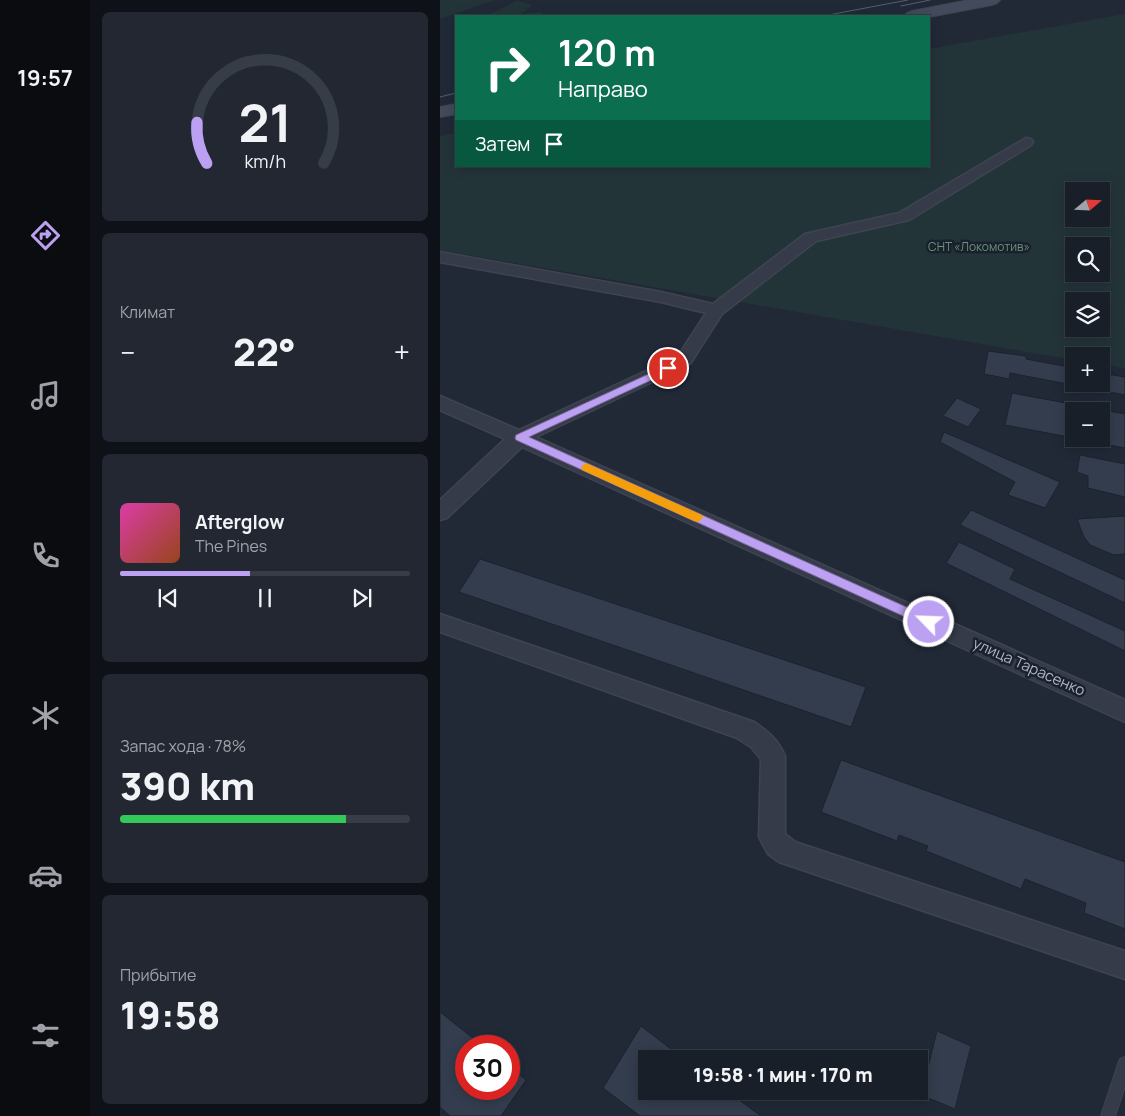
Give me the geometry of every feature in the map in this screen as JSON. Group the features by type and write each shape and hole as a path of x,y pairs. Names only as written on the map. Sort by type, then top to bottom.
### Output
{"main road":[{"path":"917,15 992,0"},
{"path":"440,112 455,109"}],"street":[{"path":"440,512 520,438 684,360 716,310 811,237 904,217 1026,142"},
{"path":"440,257 662,296 716,310"},
{"name":"улица Тарасенко","path":"440,402 1125,711"},
{"path":"440,623 744,730 760,739 773,756 772,837 777,846 788,853 1125,965"}],"lane":[{"path":"1108,1116 1125,1064"}],"green space":[{"path":"440,0 494,0 440,19"},
{"path":"517,1 533,5 521,14 542,12 542,15 488,15"},
{"name":"СНТ «Локомотив»","path":"1125,14 1125,368 1110,366 1110,347 1065,347 1065,358 440,250 440,136 455,133 455,167 930,167 930,49"}],"building":[{"path":"988,351 1026,356 1026,359 1065,366 1065,384 1010,373 1009,379 984,374"},
{"path":"1110,374 1125,377 1125,395 1109,392"},
{"path":"1012,393 1065,403 1065,436 1005,425"},
{"path":"957,398 981,409 968,427 943,416"},
{"path":"1110,411 1125,414 1125,448 1110,445"},
{"path":"944,432 1060,482 1045,508 1008,495 1015,482 940,442"},
{"path":"1080,455 1125,464 1125,497 1088,488 1088,476 1077,472"},
{"path":"971,510 1125,580 1125,603 960,525"},
{"path":"1125,516 1125,554 1114,555 1090,545 1084,537 1077,519"},
{"path":"959,542 1015,569 1010,579 1125,631 1125,651 946,563"},
{"path":"480,559 866,687 851,727 459,592"},
{"path":"841,760 1125,862 1125,929 1084,913 1086,903 1025,879 1021,889 926,851 928,846 899,835 897,841 821,812"},
{"path":"440,1012 469,1035 455,1035 455,1100 512,1100 501,1116 450,1116 440,1107"},
{"path":"641,1026 672,1050 638,1050 638,1100 739,1100 761,1116 640,1116 603,1088"},
{"path":"937,1031 971,1046 955,1109 928,1098 928,1067"},
{"path":"520,1075 526,1080 520,1089"}],"tram line":[{"path":"828,15 908,0"},
{"path":"901,6 930,0"},
{"path":"440,97 455,93"}],"slow traffic":[{"path":"586,467 698,518"}],"route":[{"path":"668,368 520,438 929,622"}]}
